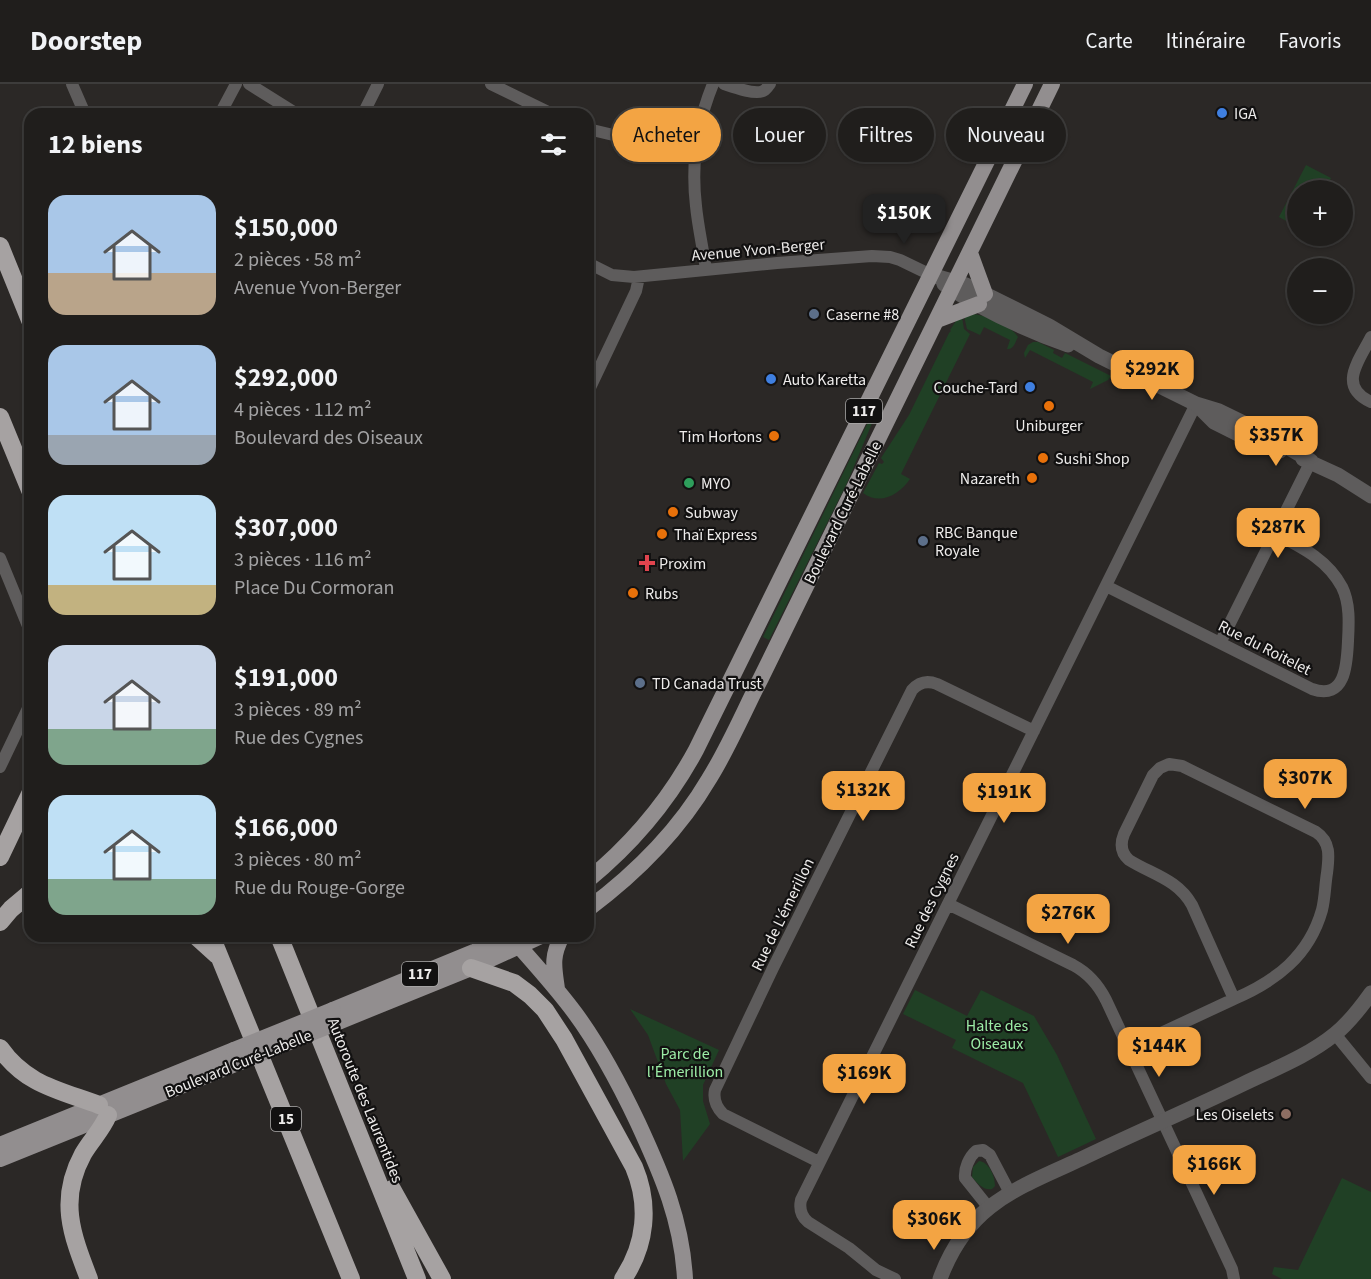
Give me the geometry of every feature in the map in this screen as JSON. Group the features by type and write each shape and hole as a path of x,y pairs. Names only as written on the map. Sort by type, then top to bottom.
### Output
{"highway":[{"path":"0,246 24,305"},
{"path":"0,417 24,475"},
{"path":"0,857 24,807"},
{"path":"0,922 24,898"},
{"path":"203,942 220,958"},
{"name":"15","path":"213,942 351,1279"},
{"name":"Autoroute des Laurentides","path":"281,942 417,1279"},
{"path":"471,968 514,983 545,1010 564,1039 634,1167 641,1187 644,1220 641,1242 623,1279"},
{"path":"0,1048 15,1065 34,1080 104,1110 101,1130 87,1147 70,1192 69,1216 72,1233 89,1279"},
{"path":"352,1118 442,1279"}],"main road":[{"name":"Boulevard Curé-Labelle","path":"594,874 648,821 690,762 1025,84"},
{"name":"Boulevard Curé-Labelle","path":"594,904 650,855 708,781 763,674 1052,84"},
{"path":"937,320 982,299 970,253"},
{"name":"Boulevard Curé-Labelle","path":"0,1159 104,1110 335,1016 493,942"},
{"name":"Boulevard Curé-Labelle","path":"335,1016 471,968 513,942"},
{"path":"516,942 574,1011 603,1054 622,1091 666,1187 681,1240 685,1279"},
{"path":"557,989 554,953 558,942"},
{"name":"Boulevard Curé-Labelle","path":"0,1145 104,1110"}],"street":[{"path":"72,84 82,108"},
{"path":"223,108 236,84"},
{"path":"249,84 287,108"},
{"path":"366,108 378,84"},
{"path":"491,84 508,88 542,108"},
{"path":"705,108 713,84"},
{"path":"724,84 746,91 759,92 765,90 770,84"},
{"path":"594,130 612,135"},
{"path":"695,162 695,199 706,270"},
{"name":"Avenue Yvon-Berger","path":"594,266 617,276 639,277 872,255 900,260 931,275"},
{"path":"931,275 953,285 966,285 982,299 1044,337 1088,351 1196,404 1219,411 1258,430 1371,496"},
{"path":"594,379 636,291 639,277"},
{"path":"1371,337 1354,369 1352,382 1358,394 1371,402"},
{"name":"Rue des Cygnes","path":"895,1279 811,1224 803,1217 800,1207 801,1200 1196,404"},
{"path":"1220,643 1311,461"},
{"name":"Rue du Roitelet","path":"1106,586 1316,690 1334,688 1340,683 1347,663 1349,618 1342,587 1328,567 1316,556 1274,533"},
{"path":"0,558 24,616"},
{"name":"Rue de L'émerillon","path":"819,1162 727,1116 716,1105 714,1094 741,1033 884,745 912,690 917,685 927,682 937,684 1034,731"},
{"path":"0,766 24,716"},
{"path":"1129,1048 1234,999 1285,970 1309,939 1324,900 1329,860 1328,848 1323,838 1316,832 1182,766 1166,765 1155,772 1127,829 1122,843 1123,852 1132,862 1171,882 1184,893 1192,905 1234,999"},
{"path":"948,903 1073,965 1095,982 1103,993 1129,1048 1232,1269 1234,1279"},
{"path":"940,1279 963,1234 988,1208 1010,1193 1317,1047 1335,1034 1371,993"},
{"path":"1335,1034 1371,1078"},
{"path":"988,1208 965,1178 970,1157 976,1151 983,1150 990,1155 1010,1193"}],"green space":[{"path":"1306,165 1331,178 1330,180 1298,180"},
{"path":"1287,202 1287,221 1279,217"},
{"path":"972,314 984,316 1010,328 1018,337 1013,347 1007,349 1010,340 984,327 980,335 967,329 964,316"},
{"path":"962,317 964,329 970,334 901,474 910,479 901,489 889,496 869,497 863,493 879,463 884,462 881,458 909,415 950,330"},
{"path":"1033,342 1054,350 1053,353 1062,358 1065,353 1111,376 1108,380 1090,389 1093,382 1030,350 1025,358 1024,353 1028,345"},
{"path":"875,408 878,409 847,483 769,640 763,637"},
{"name":"Halte des Oiseaux","path":"915,990 967,1016 981,990 1034,1016 1057,1055 1096,1139 1058,1157 1023,1083 952,1048 956,1040 903,1014"},
{"name":"Parc de l'Émerillion","path":"630,1009 719,1050 703,1085 703,1101 710,1124 683,1161 680,1110 666,1084 648,1035"},
{"path":"979,1161 986,1164 993,1174 995,1186 992,1189 983,1188 972,1177 973,1167"},
{"path":"1342,1178 1371,1192 1371,1279 1282,1279 1272,1274 1274,1267 1298,1270"}],"place":[{"name":"IGA","path":"1222,113"},
{"name":"Caserne #8","path":"814,314"},
{"name":"Auto Karetta","path":"771,379"},
{"name":"Couche-Tard","path":"1030,387"},
{"name":"Uniburger","path":"1049,406"},
{"name":"Tim Hortons","path":"774,436"},
{"name":"Sushi Shop","path":"1043,458"},
{"name":"Nazareth","path":"1032,478"},
{"name":"MYO","path":"689,483"},
{"name":"Subway","path":"673,512"},
{"name":"Thaï Express","path":"662,534"},
{"name":"RBC Banque Royale","path":"923,541"},
{"name":"Proxim","path":"647,563"},
{"name":"Rubs","path":"633,593"},
{"name":"TD Canada Trust","path":"640,683"},
{"name":"Les Oiselets","path":"1286,1114"}]}
